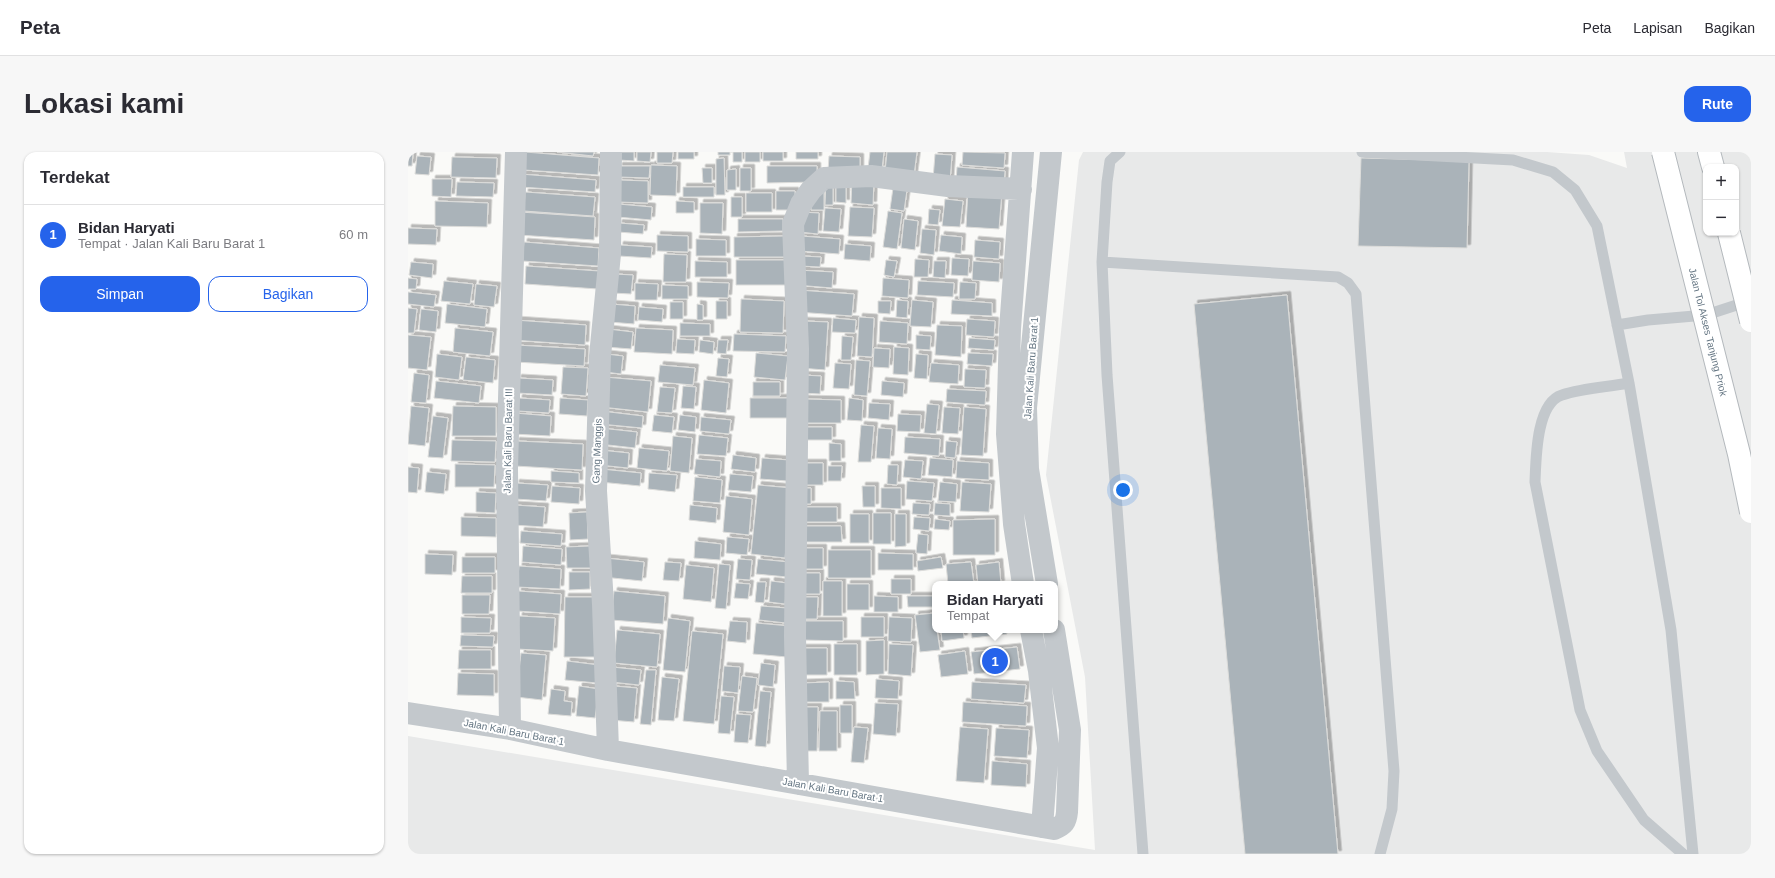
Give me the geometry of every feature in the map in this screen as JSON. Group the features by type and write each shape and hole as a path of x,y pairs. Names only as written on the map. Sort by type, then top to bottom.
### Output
{"highway":[{"name":"Jalan Tol Akses Tanjung Priok","path":"1663,152 1739,454 1751,512"},
{"path":"1709,152 1712,164"},
{"path":"1730,236 1751,321"}],"street":[{"name":"Jalan Kali Baru Barat III","path":"510,729 507,468 516,152"},
{"name":"Gang Manggis","path":"608,750 603,604 596,491 600,356 610,254 611,152"},
{"path":"1022,152 1021,189 1010,329 1007,434 1014,524 1023,581"},
{"name":"Jalan Kali Baru Barat 1","path":"1047,581 1028,469 1026,408 1051,152"},
{"path":"798,784 795,636 798,349 793,224 801,204 811,190 824,178 871,176 948,186 1021,189"},
{"path":"1032,633 1039,672 1048,748 1042,826"},
{"name":"Jalan Kali Baru Barat 1","path":"408,712 510,729 608,750 1054,829 1062,826 1066,821 1070,730 1054,633"}],"lane":[{"path":"1120,152 1110,161 1102,262 1107,375 1143,854"},
{"path":"1362,152 1513,160 1554,172 1575,190 1597,226 1629,383 1671,630 1693,854"},
{"path":"1102,262 1338,277 1348,283 1356,294 1394,771 1392,809 1380,854"},
{"path":"1617,325 1648,320 1706,315 1751,301"},
{"path":"1629,383 1561,395 1548,405 1542,421 1537,449 1535,482 1580,710 1597,751 1644,820 1683,854"}],"shaded area":[{"path":"1083,152 1547,152 1589,155 1627,168 1624,152 1751,152 1751,854 408,854 408,736 1095,850 1085,677 1046,475 1079,160"}],"building":[{"path":"408,152 413,152 412,166 408,166"},
{"path":"525,152 599,158 598,175 524,170"},
{"path":"557,152 594,152 593,156"},
{"path":"619,152 634,152 634,161 619,160"},
{"path":"637,152 651,152 650,162 637,161"},
{"path":"657,152 673,152 672,163 657,163"},
{"path":"678,152 694,152 694,159 678,159"},
{"path":"718,152 730,152 730,155 718,155"},
{"path":"733,152 742,152 742,162 733,162"},
{"path":"745,152 760,152 760,162 745,162"},
{"path":"763,152 783,152 783,161 763,161"},
{"path":"796,152 818,152 818,159 796,159"},
{"path":"870,152 884,152 882,169 868,168"},
{"path":"887,152 917,152 914,175 885,172"},
{"path":"963,152 1005,153 1004,168 962,165"},
{"path":"935,154 952,155 950,181 933,179"},
{"path":"417,156 431,157 429,175 415,174"},
{"path":"829,156 860,157 860,171 828,171"},
{"path":"452,157 497,158 496,178 451,177"},
{"path":"724,158 725,195 716,195 716,159"},
{"path":"1361,158 1469,161 1467,248 1358,246"},
{"path":"651,165 677,166 676,196 650,195"},
{"path":"619,166 650,166 649,178 619,177"},
{"path":"767,166 817,166 817,182 767,183"},
{"path":"957,167 1005,171 1004,185 956,182"},
{"path":"702,168 712,168 712,183 703,183"},
{"path":"740,168 751,168 751,191 740,191"},
{"path":"736,169 736,190 727,190 727,170"},
{"path":"520,174 596,180 595,192 520,187"},
{"path":"852,178 874,179 873,205 851,203"},
{"path":"432,179 452,179 451,197 432,196"},
{"path":"619,180 648,181 648,203 618,202"},
{"path":"826,180 833,180 833,205 825,205"},
{"path":"836,180 846,180 846,203 836,202"},
{"path":"894,181 908,183 904,211 890,209"},
{"path":"457,182 494,183 493,197 456,196"},
{"path":"683,187 714,187 714,197 683,197"},
{"path":"824,189 824,210 811,210 812,191"},
{"path":"968,189 1002,191 999,229 966,227"},
{"path":"776,191 795,191 795,210 776,210"},
{"path":"525,192 595,197 593,216 524,211"},
{"path":"746,193 772,193 772,212 746,212"},
{"path":"731,197 742,197 742,217 731,217"},
{"path":"945,199 963,201 960,227 942,226"},
{"path":"435,201 488,203 487,227 435,226"},
{"path":"676,201 694,202 694,213 676,213"},
{"path":"700,203 723,203 722,234 700,233"},
{"path":"618,204 652,207 651,220 617,217"},
{"path":"850,207 874,208 872,237 848,236"},
{"path":"825,208 841,209 839,232 823,231"},
{"path":"929,209 940,210 938,225 928,224"},
{"path":"888,211 902,213 897,249 883,247"},
{"path":"520,212 595,217 594,240 518,235"},
{"path":"800,212 819,213 818,234 799,232"},
{"path":"738,219 783,219 783,231 738,232"},
{"path":"904,219 918,221 915,250 901,248"},
{"path":"619,223 644,225 643,234 618,232"},
{"path":"408,228 437,229 436,245 408,244"},
{"path":"922,229 936,230 934,255 920,253"},
{"path":"657,235 688,236 688,252 657,251"},
{"path":"941,235 962,237 961,254 939,251"},
{"path":"786,236 786,257 734,257 734,237"},
{"path":"801,236 840,239 839,254 800,251"},
{"path":"696,239 726,240 726,256 696,256"},
{"path":"975,240 1000,242 999,259 974,257"},
{"path":"524,242 599,248 598,266 522,261"},
{"path":"845,244 871,246 870,261 844,259"},
{"path":"620,245 652,247 651,258 619,256"},
{"path":"664,254 687,255 686,282 663,282"},
{"path":"801,256 821,257 820,267 800,266"},
{"path":"952,258 969,259 968,276 951,275"},
{"path":"915,259 929,260 928,277 914,277"},
{"path":"736,260 786,260 786,285 736,285"},
{"path":"886,260 897,261 894,277 884,275"},
{"path":"695,261 727,262 727,277 695,277"},
{"path":"934,261 946,261 945,278 933,277"},
{"path":"973,261 1000,263 999,282 972,280"},
{"path":"411,262 433,264 432,278 409,275"},
{"path":"526,266 599,271 598,289 525,284"},
{"path":"797,270 833,272 832,288 796,285"},
{"path":"614,274 633,275 631,294 612,293"},
{"path":"408,278 417,279 416,289 408,289"},
{"path":"883,278 909,280 908,298 882,296"},
{"path":"444,281 473,284 470,304 441,301"},
{"path":"918,281 954,283 953,297 917,295"},
{"path":"697,282 729,283 728,298 697,297"},
{"path":"960,282 976,283 975,299 959,299"},
{"path":"635,283 658,284 657,300 635,300"},
{"path":"476,284 497,286 494,307 474,305"},
{"path":"662,285 688,286 688,299 662,299"},
{"path":"798,290 854,294 852,316 797,312"},
{"path":"408,292 436,295 434,307 408,304"},
{"path":"1287,295 1338,854 1245,854 1194,304"},
{"path":"741,299 784,301 783,333 740,332"},
{"path":"897,300 908,301 907,318 896,317"},
{"path":"912,300 933,302 931,327 910,326"},
{"path":"952,300 992,303 992,316 951,314"},
{"path":"716,301 727,301 727,319 716,319"},
{"path":"878,301 891,301 890,314 878,313"},
{"path":"670,302 683,302 683,319 670,319"},
{"path":"447,304 487,309 485,327 445,323"},
{"path":"611,304 635,306 634,324 609,322"},
{"path":"697,304 703,305 703,320 697,320"},
{"path":"639,307 663,309 662,322 638,320"},
{"path":"408,308 417,309 414,333 408,333"},
{"path":"421,309 438,311 436,332 419,330"},
{"path":"859,317 874,318 872,357 857,356"},
{"path":"833,318 856,320 855,333 832,332"},
{"path":"967,319 995,321 994,337 966,335"},
{"path":"514,320 586,325 585,345 512,340"},
{"path":"803,321 828,322 825,370 800,368"},
{"path":"880,321 908,323 907,344 879,342"},
{"path":"680,323 710,324 710,336 680,336"},
{"path":"937,325 962,326 961,357 935,355"},
{"path":"455,328 493,332 490,356 453,352"},
{"path":"636,328 673,330 672,354 634,352"},
{"path":"608,329 633,332 631,349 606,347"},
{"path":"734,334 786,336 785,352 733,351"},
{"path":"408,335 431,337 427,370 408,368"},
{"path":"916,335 931,336 930,350 916,349"},
{"path":"842,336 853,337 851,360 841,360"},
{"path":"969,338 995,340 994,350 968,348"},
{"path":"677,339 695,340 694,354 676,353"},
{"path":"700,340 714,342 713,354 699,352"},
{"path":"718,340 728,340 726,354 717,353"},
{"path":"516,345 585,349 584,366 515,362"},
{"path":"894,347 909,348 908,375 893,374"},
{"path":"874,348 890,349 889,368 873,367"},
{"path":"756,353 788,356 785,380 754,377"},
{"path":"968,353 993,354 992,366 967,364"},
{"path":"437,354 462,357 459,380 435,377"},
{"path":"606,354 623,356 621,374 605,372"},
{"path":"916,354 928,355 927,379 914,378"},
{"path":"466,357 495,360 493,383 463,380"},
{"path":"718,358 729,359 727,377 716,376"},
{"path":"856,360 870,361 867,396 854,395"},
{"path":"835,363 851,364 849,389 833,388"},
{"path":"931,363 959,365 958,384 929,382"},
{"path":"660,365 695,368 693,385 658,382"},
{"path":"563,367 588,368 586,396 561,394"},
{"path":"965,369 986,370 985,388 964,387"},
{"path":"414,373 429,375 426,403 411,402"},
{"path":"802,375 821,376 820,394 801,393"},
{"path":"604,377 651,381 648,412 601,407"},
{"path":"518,378 553,380 552,395 517,393"},
{"path":"704,380 729,383 726,413 701,410"},
{"path":"436,381 481,386 479,403 434,398"},
{"path":"882,381 904,383 903,397 881,395"},
{"path":"753,382 780,382 780,396 753,396"},
{"path":"683,386 696,387 694,409 681,408"},
{"path":"660,387 675,388 672,413 657,412"},
{"path":"947,389 986,391 985,405 946,402"},
{"path":"519,398 550,400 549,413 518,411"},
{"path":"560,398 588,400 587,416 559,414"},
{"path":"750,398 788,398 788,418 750,418"},
{"path":"849,398 863,400 862,421 847,420"},
{"path":"804,399 841,400 841,423 804,423"},
{"path":"869,403 890,404 889,420 868,418"},
{"path":"927,404 939,405 936,434 924,433"},
{"path":"411,406 429,408 425,446 408,444"},
{"path":"453,406 496,407 496,436 452,436"},
{"path":"944,407 960,408 958,434 942,433"},
{"path":"964,407 986,409 983,456 961,455"},
{"path":"601,411 643,416 642,428 600,424"},
{"path":"514,413 551,416 550,436 513,434"},
{"path":"898,414 921,415 920,432 897,431"},
{"path":"654,415 674,417 672,433 652,431"},
{"path":"680,415 696,417 695,432 678,430"},
{"path":"433,416 448,418 443,458 428,457"},
{"path":"701,417 731,420 729,434 700,431"},
{"path":"861,425 874,426 871,462 858,462"},
{"path":"802,427 832,427 832,440 802,440"},
{"path":"600,428 637,432 635,448 599,444"},
{"path":"878,428 892,429 890,459 876,458"},
{"path":"699,435 728,438 726,456 697,454"},
{"path":"673,436 692,438 689,473 670,471"},
{"path":"905,437 940,439 939,456 904,453"},
{"path":"452,440 496,441 495,462 451,461"},
{"path":"516,441 583,444 582,470 515,466"},
{"path":"946,441 957,442 955,458 945,457"},
{"path":"829,443 841,444 841,461 829,461"},
{"path":"639,448 669,451 667,471 637,468"},
{"path":"600,450 629,453 628,468 599,465"},
{"path":"733,455 756,458 755,472 731,469"},
{"path":"762,458 789,460 787,481 760,479"},
{"path":"930,458 953,460 952,477 928,475"},
{"path":"696,459 721,461 720,477 694,474"},
{"path":"905,460 923,461 921,479 903,477"},
{"path":"957,461 989,463 989,480 956,478"},
{"path":"802,463 823,463 823,485 802,485"},
{"path":"455,464 495,465 494,487 455,487"},
{"path":"888,465 898,465 897,485 887,484"},
{"path":"828,466 842,466 841,481 828,481"},
{"path":"408,467 419,468 417,493 408,492"},
{"path":"601,469 641,473 640,486 600,482"},
{"path":"551,471 579,473 579,483 551,482"},
{"path":"427,472 446,474 444,494 425,492"},
{"path":"649,473 677,475 675,492 648,489"},
{"path":"730,474 753,476 751,492 728,490"},
{"path":"695,477 722,480 720,503 693,501"},
{"path":"907,481 934,483 932,501 906,499"},
{"path":"940,482 957,484 956,502 938,501"},
{"path":"962,482 991,484 989,512 960,511"},
{"path":"516,483 548,485 546,501 515,499"},
{"path":"758,485 792,488 785,558 751,554"},
{"path":"552,486 580,488 579,504 551,502"},
{"path":"862,486 875,486 875,507 863,507"},
{"path":"799,488 811,488 811,504 799,504"},
{"path":"881,488 901,488 901,509 881,508"},
{"path":"476,492 496,493 495,513 476,512"},
{"path":"726,496 752,499 749,535 723,532"},
{"path":"913,503 930,504 929,515 912,514"},
{"path":"935,503 950,504 950,516 934,515"},
{"path":"514,505 545,507 543,527 513,525"},
{"path":"690,505 717,508 716,523 689,520"},
{"path":"801,507 837,507 837,522 801,522"},
{"path":"587,512 588,539 570,540 569,513"},
{"path":"873,513 891,513 891,544 873,544"},
{"path":"850,514 869,514 869,543 850,543"},
{"path":"895,514 906,514 906,546 895,547"},
{"path":"461,517 496,518 496,537 461,536"},
{"path":"914,517 930,518 929,531 913,529"},
{"path":"935,519 950,521 949,530 934,529"},
{"path":"995,519 995,555 953,555 953,520"},
{"path":"802,526 841,526 842,542 802,542"},
{"path":"521,531 562,534 561,546 520,543"},
{"path":"918,534 928,535 927,554 916,553"},
{"path":"727,537 749,539 747,555 726,553"},
{"path":"695,541 721,544 720,560 694,558"},
{"path":"523,546 562,549 561,565 522,562"},
{"path":"590,546 591,568 567,568 566,547"},
{"path":"801,548 823,548 823,569 801,569"},
{"path":"828,550 871,550 871,578 828,578"},
{"path":"878,553 913,554 913,570 878,570"},
{"path":"425,554 453,555 452,575 425,574"},
{"path":"462,557 495,557 495,573 462,573"},
{"path":"941,557 943,568 918,571 917,561"},
{"path":"605,558 644,562 642,581 603,577"},
{"path":"738,559 752,560 750,580 736,579"},
{"path":"758,559 789,562 787,577 756,574"},
{"path":"665,562 681,563 679,581 663,580"},
{"path":"971,562 974,581 948,581 946,564"},
{"path":"999,562 1001,581 978,581 976,565"},
{"path":"719,564 730,565 726,609 715,608"},
{"path":"686,565 714,568 711,602 683,599"},
{"path":"519,566 561,569 560,589 517,587"},
{"path":"569,572 590,572 590,589 569,590"},
{"path":"798,573 820,573 820,594 798,594"},
{"path":"462,576 492,576 492,593 461,593"},
{"path":"891,579 911,579 911,594 891,594"},
{"path":"771,581 787,583 785,604 769,602"},
{"path":"823,581 842,581 842,616 823,616"},
{"path":"757,582 766,582 764,603 755,602"},
{"path":"736,583 750,584 748,599 734,598"},
{"path":"847,584 869,584 869,610 847,610"},
{"path":"518,591 561,594 560,614 517,611"},
{"path":"614,591 665,596 663,624 611,620"},
{"path":"462,595 490,595 489,614 462,614"},
{"path":"874,596 898,597 898,612 874,612"},
{"path":"907,596 932,596 932,607 908,607"},
{"path":"565,597 596,597 595,657 564,657"},
{"path":"798,597 818,597 817,619 799,619"},
{"path":"761,606 787,608 786,623 759,620"},
{"path":"932,613 932,633 937,633 940,650 920,652 915,615"},
{"path":"519,616 555,618 553,651 517,649"},
{"path":"461,617 491,618 490,633 461,633"},
{"path":"861,617 884,617 884,637 861,637"},
{"path":"889,617 912,618 911,642 888,641"},
{"path":"668,618 690,621 685,672 663,670"},
{"path":"730,621 747,622 746,643 727,641"},
{"path":"803,621 843,621 843,641 803,640"},
{"path":"756,623 790,626 787,657 753,654"},
{"path":"617,630 660,634 657,667 614,663"},
{"path":"692,631 723,634 714,724 683,721"},
{"path":"941,633 963,633 964,638 942,641"},
{"path":"971,633 1007,634 972,638"},
{"path":"461,635 494,636 493,647 460,646"},
{"path":"884,640 884,674 866,675 866,641"},
{"path":"834,644 857,644 857,675 834,675"},
{"path":"889,644 913,645 911,676 888,674"},
{"path":"1017,647 1020,669 974,674 971,652"},
{"path":"802,648 827,648 827,675 802,675"},
{"path":"459,650 491,650 491,669 458,669"},
{"path":"965,651 968,674 941,677 938,655"},
{"path":"521,653 546,655 542,700 516,697"},
{"path":"567,661 599,665 597,683 565,680"},
{"path":"761,663 775,665 773,687 758,685"},
{"path":"724,666 740,667 738,693 722,691"},
{"path":"612,667 641,670 639,685 611,682"},
{"path":"646,670 656,670 651,725 640,724"},
{"path":"458,673 494,674 494,696 457,695"},
{"path":"742,676 757,678 753,712 738,711"},
{"path":"662,677 679,679 674,721 658,720"},
{"path":"876,679 899,681 898,699 875,698"},
{"path":"836,681 854,682 855,699 836,699"},
{"path":"829,682 829,702 803,702 803,683"},
{"path":"972,682 1026,685 1024,703 971,699"},
{"path":"579,686 599,689 595,718 576,716"},
{"path":"614,686 637,688 634,722 610,720"},
{"path":"551,689 565,691 564,701 572,702 571,716 548,714"},
{"path":"760,691 771,692 766,747 755,746"},
{"path":"721,696 734,697 730,734 718,733"},
{"path":"963,702 1027,706 1026,726 962,722"},
{"path":"875,703 898,704 896,736 873,734"},
{"path":"840,705 852,705 852,733 840,733"},
{"path":"800,707 818,707 817,751 800,751"},
{"path":"820,711 837,711 837,751 819,751"},
{"path":"736,714 751,715 748,743 734,742"},
{"path":"854,727 868,728 864,763 851,762"},
{"path":"960,727 988,729 984,783 956,781"},
{"path":"996,728 1029,730 1027,758 994,756"},
{"path":"992,761 1027,764 1026,787 991,785"}],"place":[{"name":"Bidan Haryati","path":"995,661"}]}
